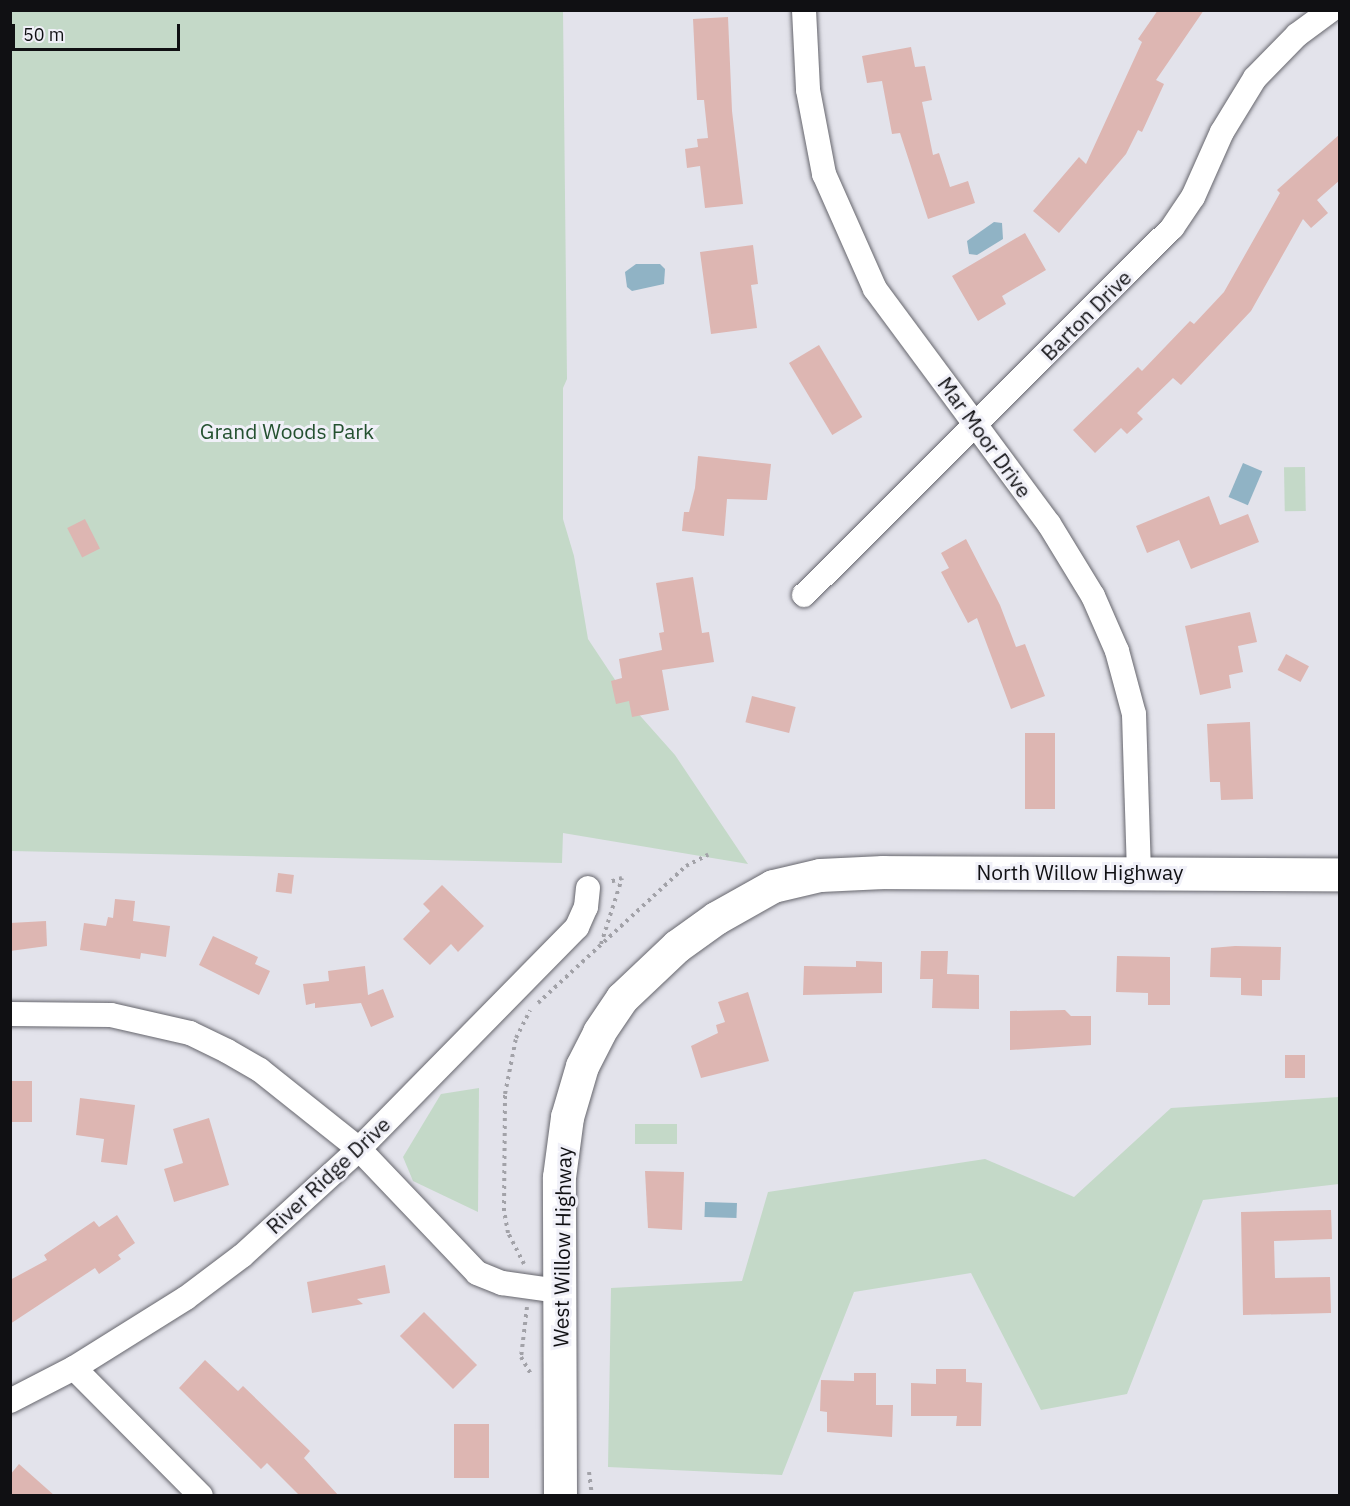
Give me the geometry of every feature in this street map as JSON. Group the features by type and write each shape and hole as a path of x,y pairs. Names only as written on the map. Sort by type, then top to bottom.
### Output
{"street":[{"name":"Mar Moor Drive","path":"804,10 815,137 841,217 875,289 1049,524 1093,596 1127,680 1137,753 1139,872"},
{"name":"Barton Drive","path":"804,595 1172,228 1193,197 1222,132 1255,78 1298,35 1331,10"},
{"name":"North Willow Highway","path":"820,875 1139,872 1340,874"},
{"name":"West Willow Highway","path":"560,1496 559,1177 567,1118 582,1066 599,1032 622,998 677,946 716,918 773,886 820,875"},
{"name":"River Ridge Drive","path":"10,1401 74,1368 186,1298 242,1256 359,1149 577,927 586,907 588,888"},
{"path":"10,1014 49,1011 111,1015 190,1033 260,1070 359,1149 477,1273 502,1283 559,1291"},
{"path":"74,1368 201,1496"}],"green space":[{"name":"Grand Woods Park","path":"11,11 563,11 567,379 563,388 563,519 574,556 588,639 635,710 675,755 748,864 563,833 562,863 11,851"},
{"path":"1284,467 1305,467 1306,511 1285,511"},
{"path":"479,1088 478,1212 413,1181 403,1157 441,1094"},
{"path":"1339,1097 1339,1184 1203,1200 1127,1394 1041,1410 971,1273 854,1292 782,1475 608,1467 611,1288 742,1281 768,1192 985,1159 1074,1197 1171,1108"},
{"path":"635,1124 677,1124 677,1144 635,1144"}],"water":[{"path":"994,222 1002,223 1003,239 977,255 969,254 967,241"},
{"path":"636,264 660,264 665,269 664,284 632,291 627,287 625,272"},
{"path":"1243,463 1262,471 1248,505 1229,497"},
{"path":"705,1202 737,1203 736,1218 704,1217"}],"building":[{"path":"1158,10 1204,10 1156,80 1164,84 1142,132 1138,130 1126,154 1059,233 1033,211 1079,157 1086,164 1142,42 1138,39"},
{"path":"728,17 732,111 743,204 705,208 700,166 687,168 685,149 698,147 697,139 708,138 704,100 697,100 693,19"},
{"path":"911,47 915,67 925,66 932,100 922,102 933,155 939,153 950,187 968,181 975,203 928,219 900,133 892,134 882,81 867,83 862,56"},
{"path":"1340,134 1340,180 1317,200 1328,213 1311,228 1303,219 1251,311 1181,385 1173,378 1137,413 1143,419 1127,434 1121,428 1095,453 1073,430 1138,367 1142,371 1190,321 1194,324 1224,292 1280,193 1277,190"},
{"path":"1025,233 1046,270 1002,296 1006,304 978,321 952,276"},
{"path":"753,245 758,284 751,285 757,328 711,334 700,252"},
{"path":"819,345 862,417 832,435 789,363"},
{"path":"698,456 771,464 767,500 727,499 724,536 682,531 684,512 689,512 695,488"},
{"path":"1209,496 1220,525 1248,514 1259,542 1191,569 1179,540 1147,553 1136,526"},
{"path":"85,519 100,548 82,557 67,528"},
{"path":"966,539 1000,605 1016,647 1025,644 1045,696 1011,709 977,618 968,623 941,572 949,568 941,553"},
{"path":"693,577 702,633 709,632 714,662 662,670 669,710 632,717 629,701 616,704 611,681 622,678 619,659 662,650 659,633 664,632 656,583"},
{"path":"1250,612 1257,642 1238,646 1243,672 1229,675 1231,688 1200,695 1185,626"},
{"path":"1286,654 1309,666 1301,682 1278,670"},
{"path":"752,696 796,707 789,733 745,722"},
{"path":"1250,722 1253,799 1221,800 1220,782 1210,782 1207,724"},
{"path":"1025,733 1055,733 1055,809 1025,809"},
{"path":"278,873 294,875 292,894 276,892"},
{"path":"442,885 484,926 458,952 451,944 430,965 403,939 430,911 423,904"},
{"path":"115,899 135,901 133,921 170,926 166,957 141,953 140,959 80,950 84,923 106,926 108,917 113,918"},
{"path":"46,921 47,946 10,951 10,923"},
{"path":"213,936 258,957 255,964 270,971 259,995 199,965"},
{"path":"1281,947 1280,980 1262,980 1262,996 1241,995 1241,978 1210,977 1211,948"},
{"path":"921,951 948,951 947,974 979,975 979,1009 932,1008 933,979 920,979"},
{"path":"1117,956 1170,957 1170,1005 1148,1005 1148,993 1116,992"},
{"path":"856,961 882,962 882,993 803,995 804,966 856,967"},
{"path":"365,966 368,995 383,989 394,1017 371,1027 361,1003 315,1008 315,1003 306,1005 303,984 329,981 328,971"},
{"path":"748,992 769,1061 701,1078 691,1046 718,1033 716,1025 725,1022 718,1002"},
{"path":"1065,1010 1071,1016 1091,1016 1091,1045 1010,1050 1010,1011"},
{"path":"1285,1055 1305,1055 1305,1078 1285,1078"},
{"path":"10,1081 32,1081 32,1122 10,1122"},
{"path":"80,1098 135,1105 127,1165 101,1162 104,1139 76,1135"},
{"path":"209,1118 229,1185 174,1202 164,1169 183,1163 173,1129"},
{"path":"645,1171 684,1172 682,1230 648,1228"},
{"path":"1331,1210 1332,1239 1274,1241 1275,1278 1330,1277 1331,1313 1243,1315 1241,1212"},
{"path":"117,1215 135,1243 118,1255 121,1259 99,1274 95,1268 10,1324 10,1280 47,1260 44,1255 94,1221 99,1227"},
{"path":"385,1265 390,1293 357,1299 363,1304 312,1313 307,1282"},
{"path":"424,1312 477,1365 453,1389 400,1336"},
{"path":"205,1360 238,1391 243,1386 310,1451 304,1458 339,1496 300,1496 267,1463 261,1469 179,1388"},
{"path":"936,1369 966,1369 966,1382 982,1383 981,1426 956,1426 957,1416 911,1416 911,1383 936,1384"},
{"path":"854,1373 876,1373 876,1405 893,1405 892,1437 827,1432 827,1412 820,1411 821,1380 854,1381"},
{"path":"454,1424 489,1424 489,1478 454,1478"},
{"path":"19,1464 55,1496 10,1496 10,1475"}]}
